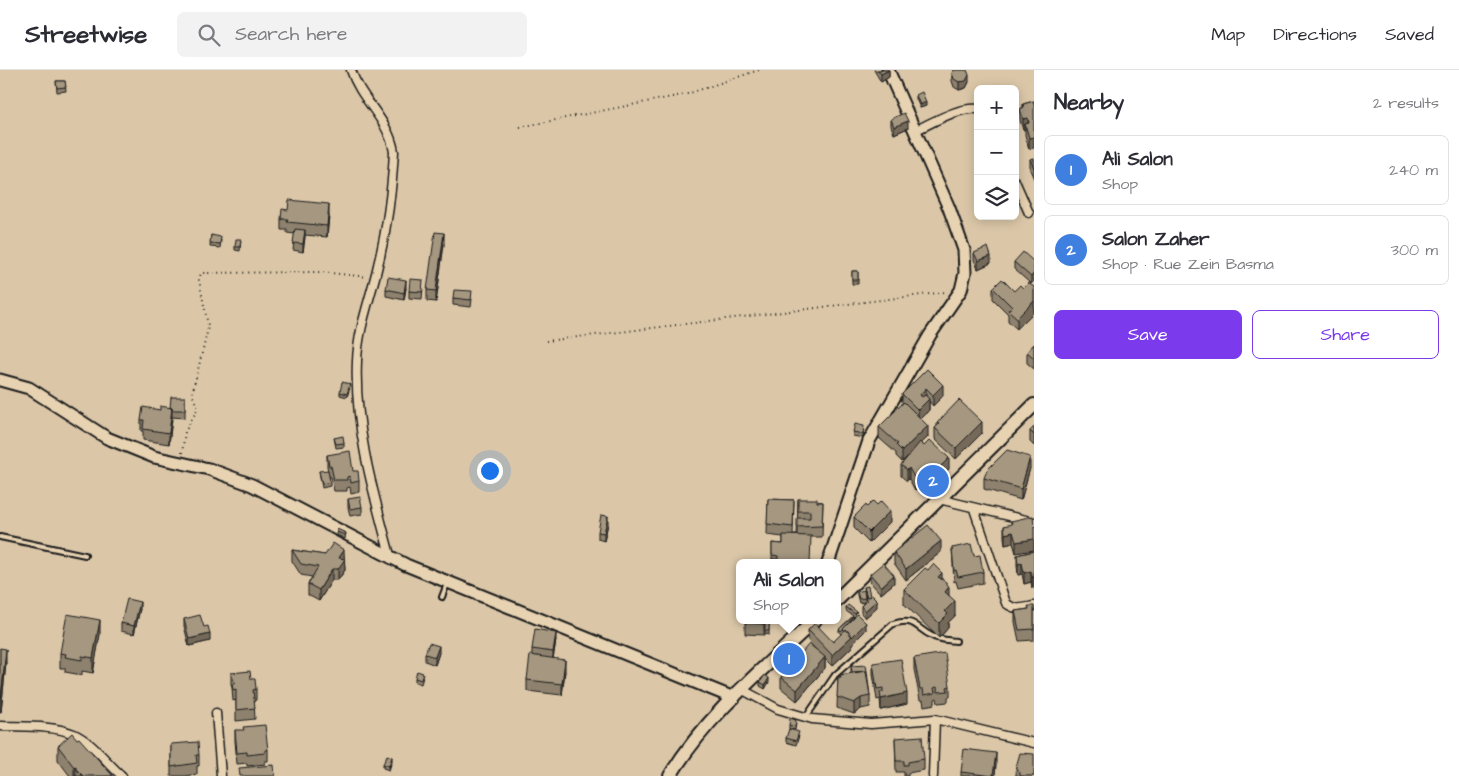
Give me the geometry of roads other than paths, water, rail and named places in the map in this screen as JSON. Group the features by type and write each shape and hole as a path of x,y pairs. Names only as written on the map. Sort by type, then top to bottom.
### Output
{"main road":[{"path":"841,596 1034,405"},
{"path":"670,776 696,738 809,624"}],"street":[{"path":"350,70 359,88 383,120 392,140 394,152 378,264 362,325 357,360 357,386 363,444 391,559"},
{"path":"829,559 870,441 930,335 961,290 965,273 964,250 916,130 888,70"},
{"path":"916,130 974,109"},
{"path":"1019,191 1028,213"},
{"path":"1,383 29,388 107,438 140,452 209,469 252,485 296,506 391,559 778,709 806,718 862,724 935,719 1034,743"},
{"path":"939,499 1034,522"},
{"path":"974,509 1006,603 1012,608 1020,609 1034,606"},
{"path":"216,713 221,776"},
{"path":"933,776 935,719"},
{"path":"0,726 53,729 74,734 88,744 122,776"}],"lane":[{"path":"0,537 86,555"},
{"path":"442,598 448,582"},
{"path":"806,718 835,675 893,624 902,621 914,622 932,636 956,641"}],"place":[{"name":"Salon Zaher","path":"933,481"},
{"name":"Ali Salon","path":"789,659"}]}
